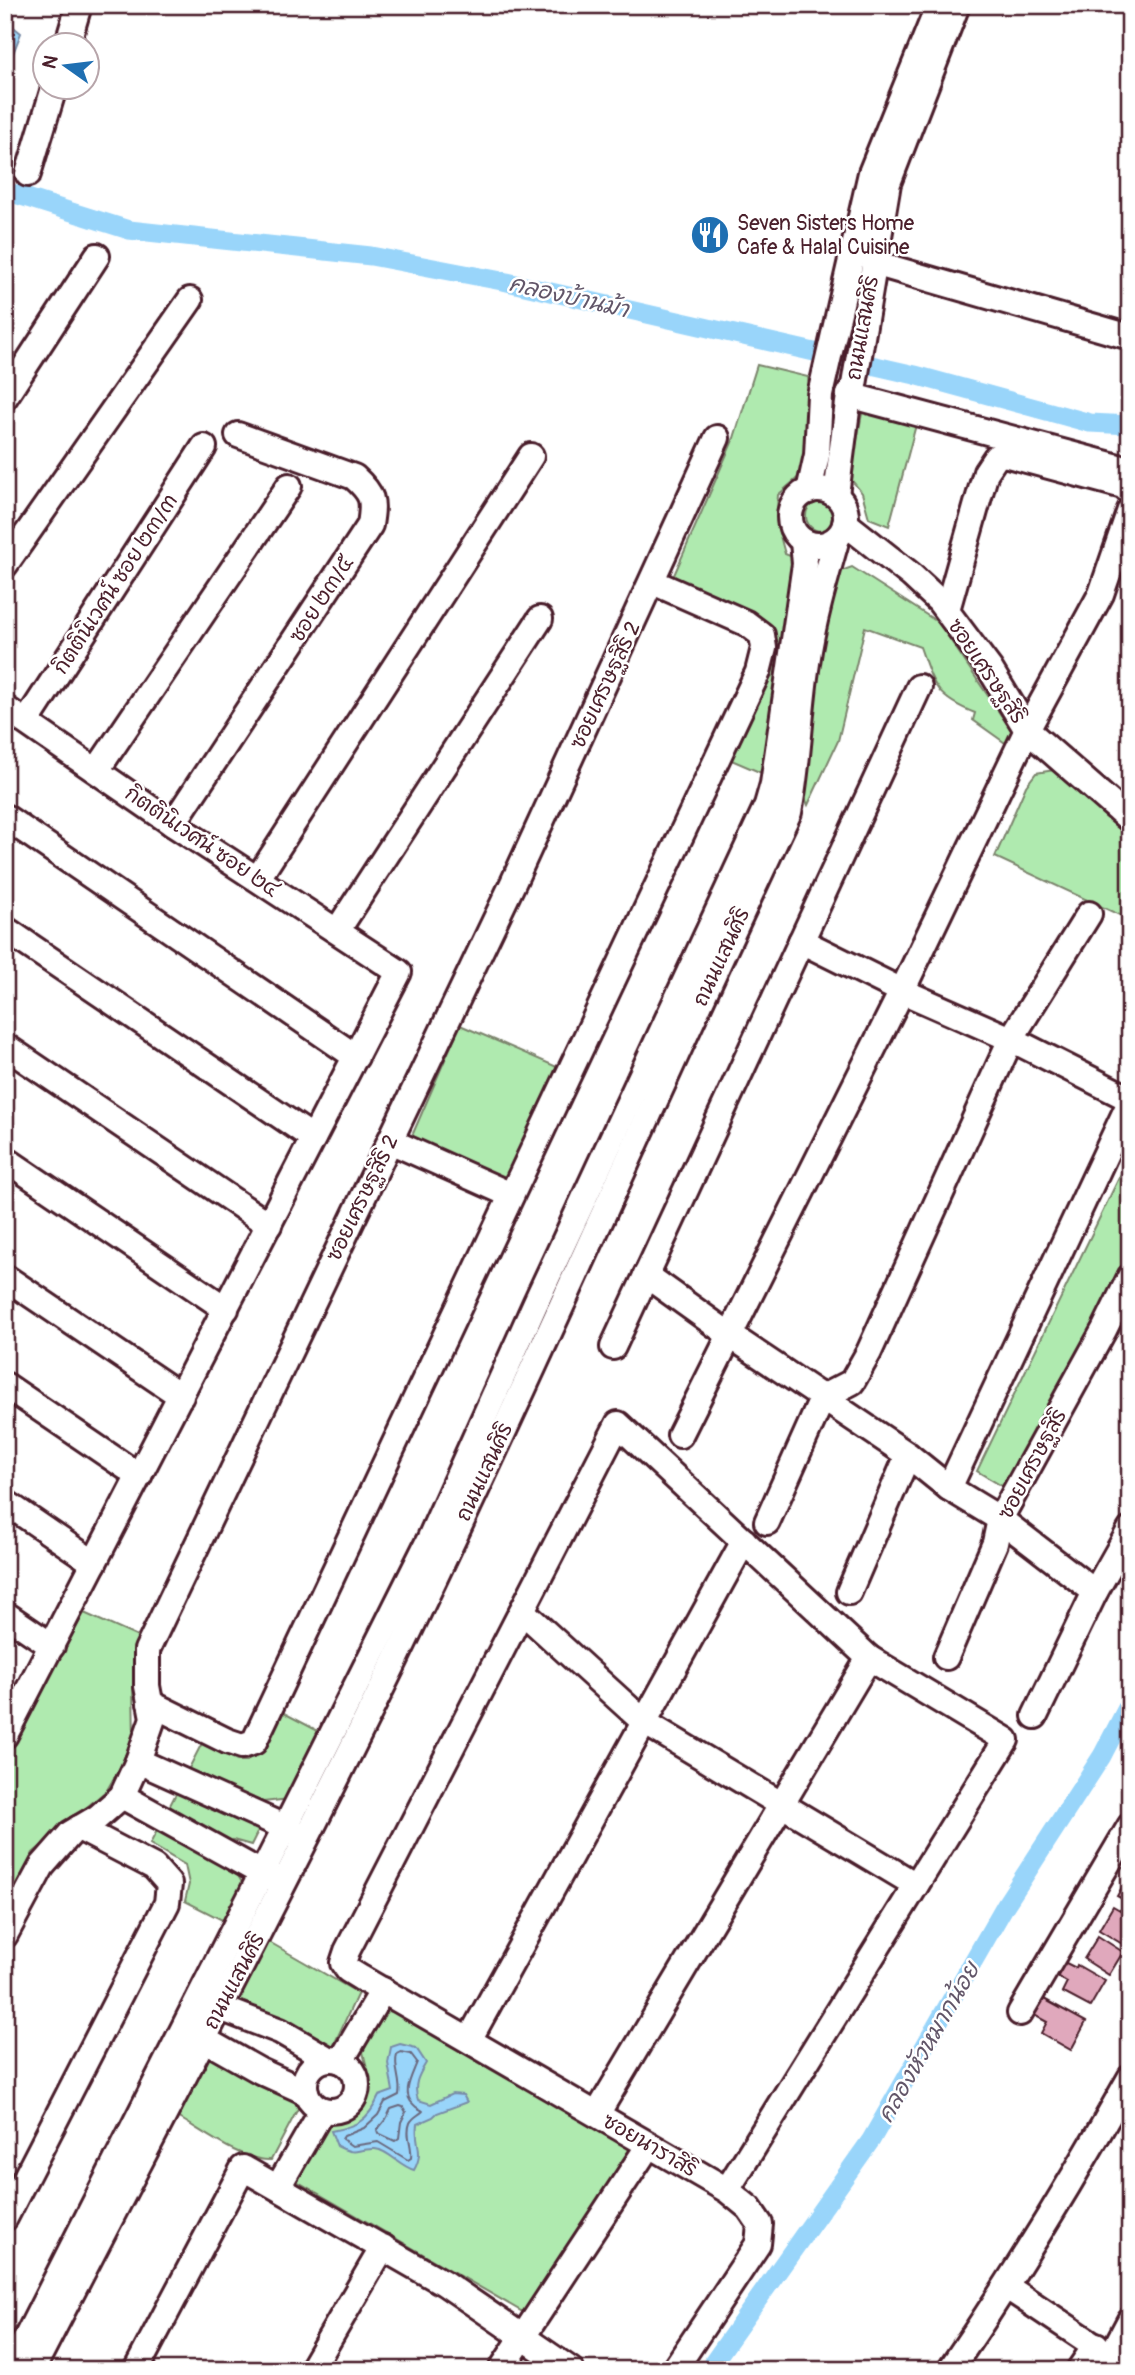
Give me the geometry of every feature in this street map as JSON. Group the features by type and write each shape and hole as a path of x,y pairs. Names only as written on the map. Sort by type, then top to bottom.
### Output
{"street":[{"path":"71,32 79,5"},
{"name":"ถนนแสนศิริ","path":"835,495 888,183 939,5"},
{"name":"ถนนแสนศิริ","path":"808,491 817,455 820,395 871,173 957,5"},
{"path":"28,174 50,102"},
{"path":"5,397 97,256"},
{"path":"874,263 1130,337"},
{"path":"5,565 191,300"},
{"path":"851,390 1130,470"},
{"name":"ซอย ๒๓/๕","path":"173,824 370,525 373,506 369,490 354,477 238,435"},
{"name":"ซอยเศรษฐสิริ 2","path":"5,1936 42,1866 71,1833 98,1817 122,1796 153,1718 147,1686 147,1650 513,883 717,438"},
{"name":"กิตตินิเวศน์ ซอย ๒๓/๓","path":"27,721 204,447"},
{"path":"947,610 986,472 996,457 1004,454 1110,482 1123,486 1130,492"},
{"path":"258,878 531,456"},
{"path":"97,770 289,486"},
{"path":"808,491 827,491 835,495 845,512 841,531 821,545 803,541 792,527 791,510 801,495 808,491"},
{"path":"680,1435 902,990 1027,730 1101,594 1130,510"},
{"name":"ถนนแสนศิริ","path":"793,703 841,531"},
{"name":"ซอยเศรษฐสิริ","path":"841,531 911,575 947,610 990,669 1027,730 1129,819"},
{"name":"ถนนแสนศิริ","path":"10,2370 42,2330 209,2003 284,1885 297,1832 462,1494 751,867 789,812 796,777 793,703 805,564 803,541"},
{"path":"150,1703 228,1741 242,1746 254,1742 758,671 764,648 762,635 746,623 653,582"},
{"path":"337,931 540,619"},
{"path":"614,1347 919,687"},
{"name":"กิตตินิเวศน์ ซอย ๒๔","path":"5,708 173,824 399,972 356,1056"},
{"path":"5,817 356,1056 6,1731"},
{"path":"767,1521 824,1398 852,1381 869,1352 1011,1039 1088,914"},
{"path":"5,929 313,1138"},
{"path":"801,941 1011,1039 1130,1100 949,1488"},
{"path":"5,1046 269,1225"},
{"path":"390,1141 511,1195"},
{"path":"5,1158 226,1308"},
{"path":"646,1275 731,1336 908,1455 949,1488 1000,1518 1095,1592"},
{"path":"5,1277 181,1396"},
{"name":"ซอยเศรษฐสิริ","path":"946,1657 995,1543 1000,1518 1104,1330 1130,1277"},
{"path":"5,1385 139,1476"},
{"path":"727,2190 1006,1740 869,1658 618,1424 522,1611 644,1722 916,1885"},
{"path":"849,1592 908,1455"},
{"path":"5,1502 94,1563"},
{"path":"1035,1716 1095,1592 1130,1530"},
{"path":"469,2040 744,1541"},
{"name":"ซอยนาราสิริ","path":"522,1611 343,1963 348,1970 727,2190 749,2208 760,2224 758,2244 674,2370"},
{"path":"5,1614 52,1646"},
{"path":"597,2114 869,1658"},
{"path":"138,1761 297,1832"},
{"path":"122,1796 284,1885"},
{"path":"1020,2013 1130,1826"},
{"path":"5,2218 167,1903 169,1884 154,1867 79,1828"},
{"name":"ถนนแสนศิริ","path":"209,2003 262,1873 297,1832"},
{"path":"335,2060 383,1990"},
{"path":"193,2033 331,2112 348,2106 357,2091 355,2075 351,2068 279,2031 209,2003"},
{"path":"278,2187 314,2101 305,2081 308,2073 320,2061 335,2060"},
{"path":"950,2370 1073,2181 1130,2078"},
{"path":"501,2370 649,2145"},
{"path":"136,2370 243,2168 444,2283 571,2370"},
{"path":"311,2370 383,2247"},
{"path":"1006,2287 1112,2357"},
{"path":"1079,2370 1112,2357 1130,2320"},
{"name":"ถนนแสนศิริ","path":"32,2370 42,2330"}],"green space":[{"path":"757,365 808,377 812,413 802,474 778,495 776,521 785,554 795,558 764,774 729,759 775,642 773,626 736,605 677,581 674,575 734,438"},
{"path":"863,408 917,421 889,526 869,518 862,493 850,478"},
{"path":"821,501 827,502 835,510 835,522 827,530 821,531 815,530 807,522 806,516 807,510 815,502"},
{"path":"852,567 939,623 1013,733 1008,745 973,720 975,713 944,695 933,681 920,647 865,627 838,741 808,805 802,791 828,591 838,572"},
{"path":"1054,770 1130,833 1130,920 995,857 1026,786 1036,773"},
{"path":"460,1025 557,1067 507,1181 411,1138"},
{"path":"1130,1155 1130,1257 1015,1494 977,1471"},
{"path":"84,1613 138,1637 133,1684 134,1743 107,1790 33,1853 5,1906 5,1761"},
{"path":"280,1711 322,1733 290,1799 263,1802 252,1798 240,1819 259,1829 251,1845 233,1840 222,1858 236,1872 244,1886 226,1922 185,1901 189,1884 185,1865 150,1844 202,1743 239,1761 247,1761"},
{"path":"264,1939 358,1993 332,2049 233,2001"},
{"path":"385,2011 397,2012 572,2111 636,2152 530,2311 521,2311 295,2180 319,2129 360,2110 368,2091 363,2052 378,2018"},
{"path":"208,2052 302,2101 271,2160 247,2156 234,2150 176,2116"}],"water":[{"path":"5,20 21,33 12,56 5,59"},
{"path":"400,2044 416,2048 426,2063 417,2081 418,2100 431,2104 452,2094 463,2095 467,2102 417,2124 419,2157 414,2170 380,2150 353,2152 337,2146 331,2131 361,2121 371,2111 379,2096 393,2091 388,2063 391,2047"}],"building":[{"path":"1130,1873 1130,1903 1117,1896"},
{"path":"1113,1906 1130,1916 1129,1948 1099,1930"},
{"path":"1098,1936 1123,1952 1109,1975 1084,1959"},
{"path":"1064,1962 1076,1968 1077,1965 1105,1981 1090,2007 1062,1992 1067,1982 1056,1976"},
{"path":"1042,1998 1086,2022 1071,2050 1041,2033 1047,2022 1034,2015"}],"waterway":[{"name":"คลองบ้านม้า","path":"5,191 129,230 371,256 507,282 915,375 1090,423 1130,425"},
{"name":"คลองหัวหมากน้อย","path":"708,2370 871,2140 1006,1904 1102,1756 1130,1702"}],"place":[{"name":"Seven Sisters Home Cafe & Halal Cuisine","path":"710,235"}]}
